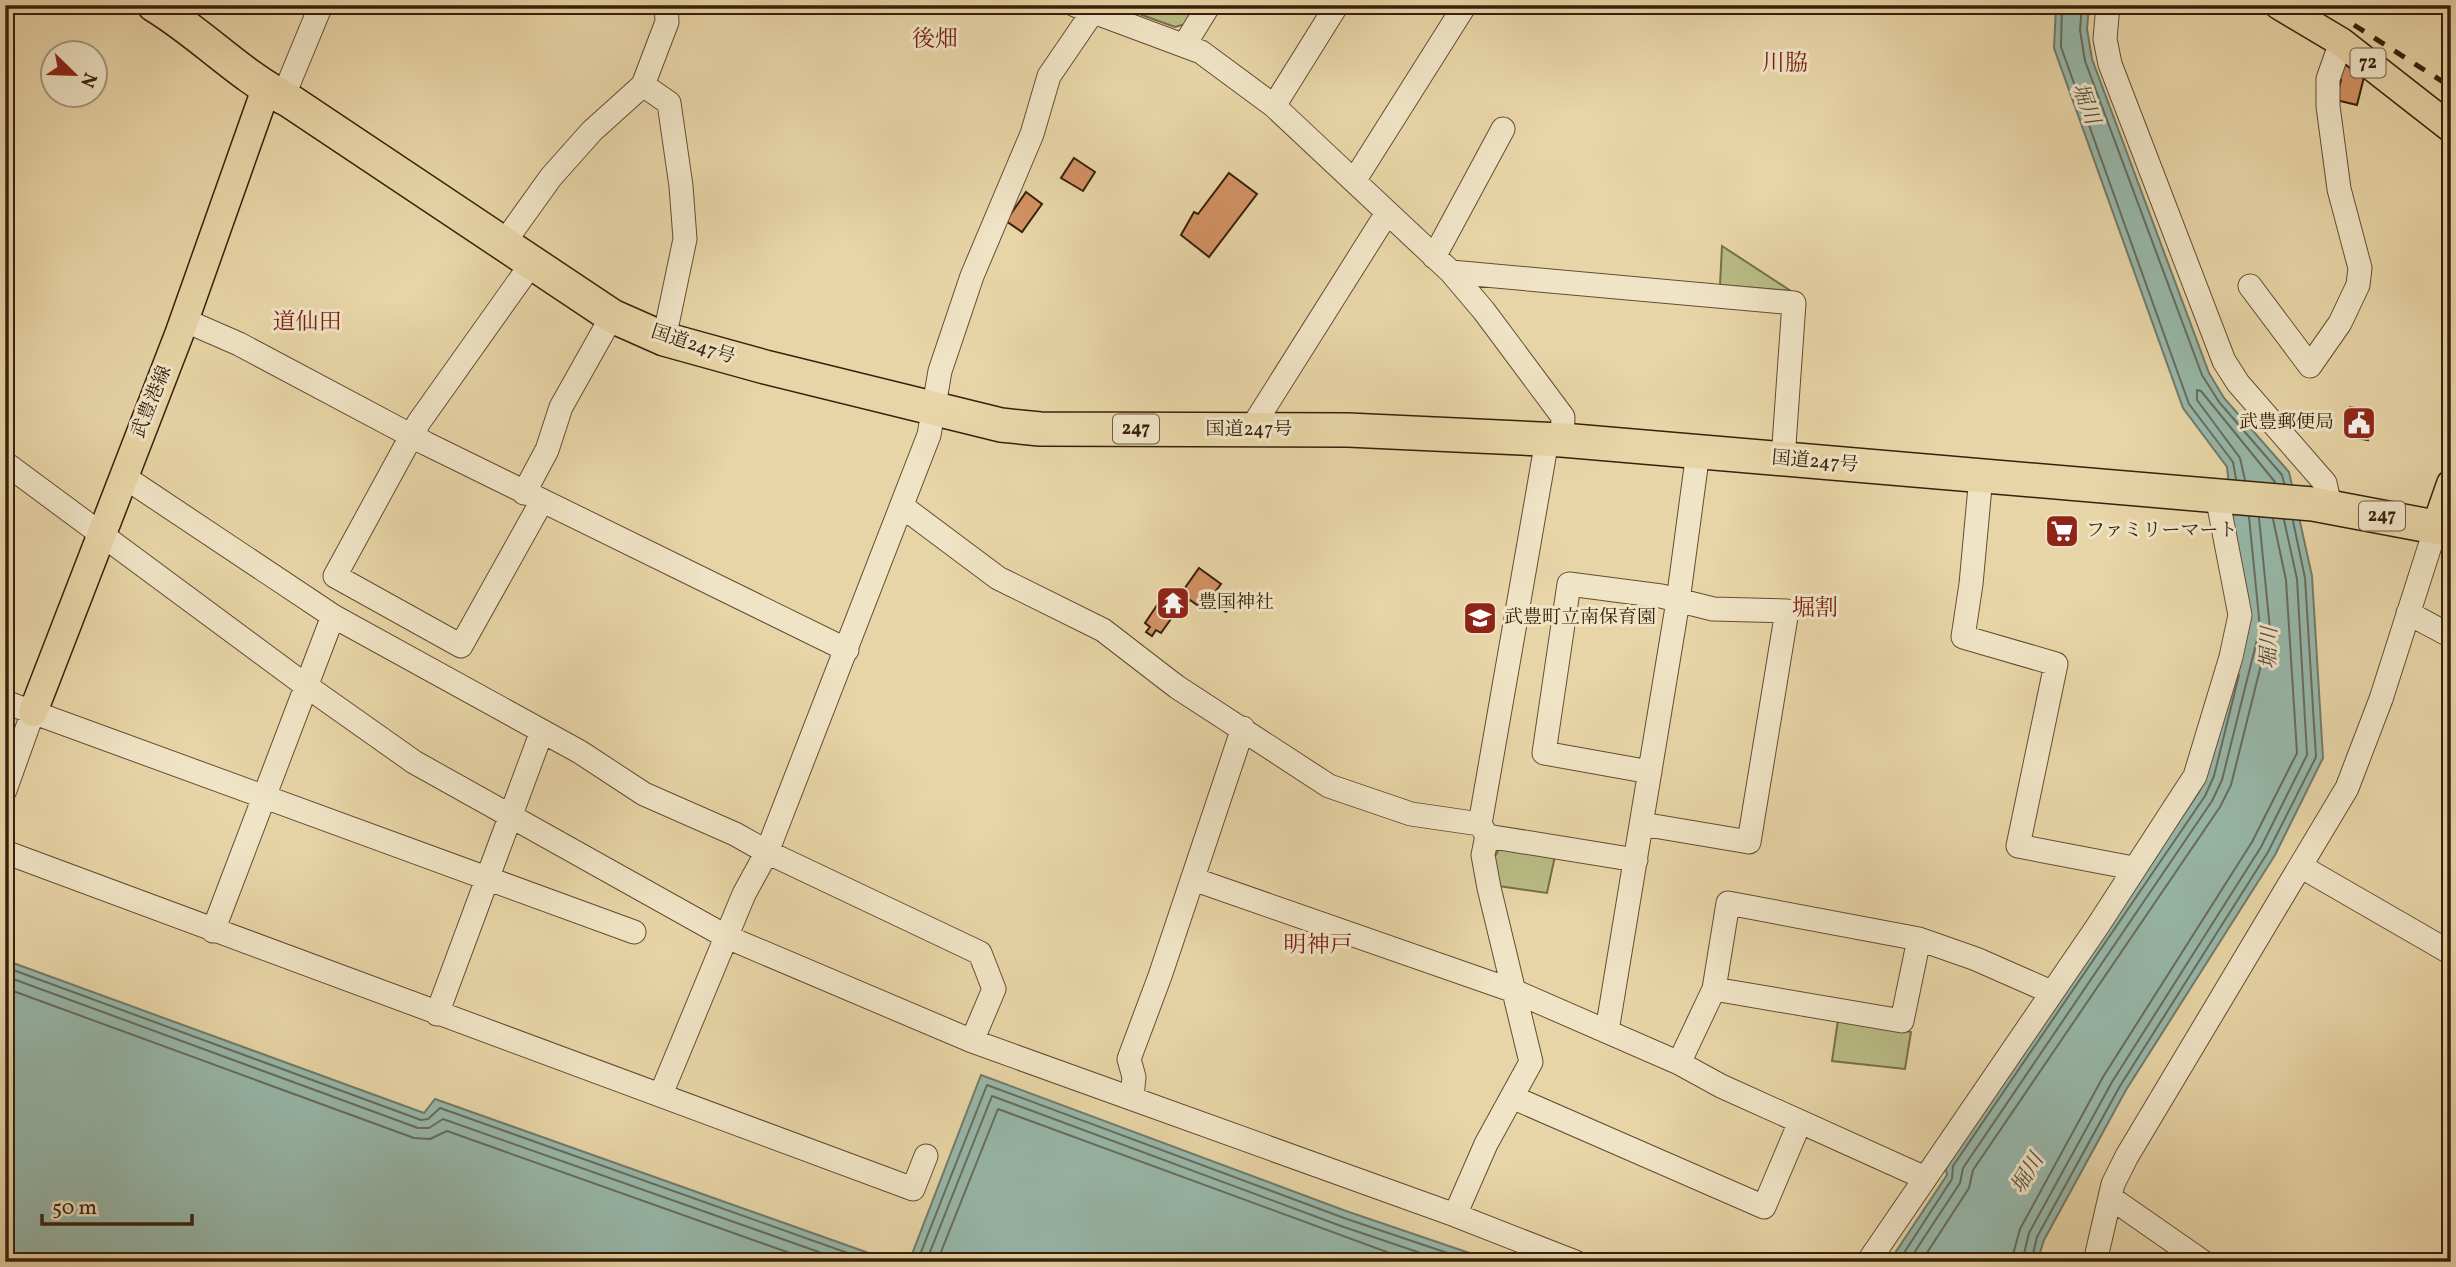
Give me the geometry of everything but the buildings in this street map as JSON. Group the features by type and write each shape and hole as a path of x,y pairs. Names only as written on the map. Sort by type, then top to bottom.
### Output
{"highway":[{"name":"国道247号","path":"154,5 177,19 275,93 612,316 664,339 933,410 1001,425 1040,429 1251,429 1555,440 2322,505 2443,528"}],"main road":[{"name":"72","path":"2279,5 2341,42 2451,128"},
{"name":"武豊港線","path":"33,712 100,533 275,93"},
{"path":"2443,528 2451,484"}],"street":[{"path":"275,93 321,5"},
{"path":"503,244 551,177 592,131 643,85 667,22 666,5"},
{"path":"1185,44 1209,5"},
{"path":"1274,106 1337,5"},
{"path":"1353,181 1465,5"},
{"path":"2108,5 2105,39 2110,64 2224,361 2238,383 2325,483 2322,505"},
{"path":"661,1094 756,869 767,852 903,507 929,435 940,371 972,276 1032,134 1049,76 1094,10 1185,44 1233,73 1274,106 1442,264 1484,311 1563,417 1555,440 1483,830 1483,855 1531,1062 1486,1143 1455,1214"},
{"path":"2250,286 2310,366 2340,323 2358,285 2360,268 2339,189 2328,106 2328,79 2341,42"},
{"path":"643,85 669,103 684,212 682,259 664,339"},
{"path":"1442,264 1503,129"},
{"path":"1251,429 1387,214"},
{"path":"532,263 412,436 335,576 461,646 533,497 561,407 612,316"},
{"path":"1442,264 1794,303 1783,459"},
{"path":"184,320 239,345 533,497 847,650"},
{"path":"1607,1031 1678,601 1698,452"},
{"path":"5,463 305,685 414,762 727,937 972,1041 1455,1214 1569,1261"},
{"path":"123,476 333,616 542,731 645,794 735,834 767,852 980,953 994,989 972,1041"},
{"path":"1981,476 1963,637 2056,664 2018,846 2133,868"},
{"path":"1868,1262 2117,897 2133,868 2195,776 2231,657 2240,615 2222,497"},
{"path":"903,507 999,578 1103,630 1177,687 1329,786 1351,796 1411,814 1636,860"},
{"path":"2095,1262 2113,1185 2122,1166 2163,1092 2302,867 2347,788 2381,699 2407,613 2443,528"},
{"path":"1642,824 1749,842 1787,611 1713,609 1661,596 1569,584 1544,753 1650,772"},
{"path":"2407,613 2451,636"},
{"path":"213,931 333,616"},
{"path":"5,702 634,932"},
{"path":"5,790 33,712"},
{"path":"1132,1097 1134,1077 1129,1059 1243,728"},
{"path":"437,1014 542,731"},
{"path":"5,852 913,1189 926,1156"},
{"path":"2302,867 2449,948"},
{"path":"1193,879 1514,991 1679,1063 1800,1122 1925,1178"},
{"path":"1679,1063 1714,989 1728,903 1919,939 1976,958 2051,992"},
{"path":"1714,989 1902,1021 1919,939"},
{"path":"1512,1097 1764,1208 1800,1122"},
{"path":"2111,1199 2203,1262"}],"green space":[{"path":"1197,5 1186,24 1175,27 1117,6"},
{"path":"1722,246 1791,291 1720,285"},
{"path":"1499,849 1555,856 1547,893 1499,886 1494,858"},
{"path":"1838,1020 1911,1032 1905,1069 1832,1061"}],"water":[{"name":"堀川","path":"2056,5 2089,5 2087,29 2092,59 2209,373 2224,398 2289,472 2312,576 2323,758 2275,855 2126,1090 2044,1240 2037,1262 1889,1262 1947,1175 1945,1165 2199,792 2207,774 2244,626 2227,467 2183,408 2054,48"},
{"path":"5,960 424,1113 435,1099 894,1262 5,1262"},
{"path":"981,1075 1346,1211 1496,1262 909,1262"}],"railway":[{"path":"2354,25 2451,87"}],"place":[{"name":"武豊郵便局","path":"2359,423"},
{"name":"ファミリーマート","path":"2062,531"},
{"name":"豊国神社","path":"1173,603"},
{"name":"武豊町立南保育園","path":"1480,618"}],"district":[{"name":"後畑","path":"935,40"},
{"name":"川脇","path":"1785,64"},
{"name":"道仙田","path":"307,323"},
{"name":"堀割","path":"1815,609"},
{"name":"明神戸","path":"1318,946"}]}
